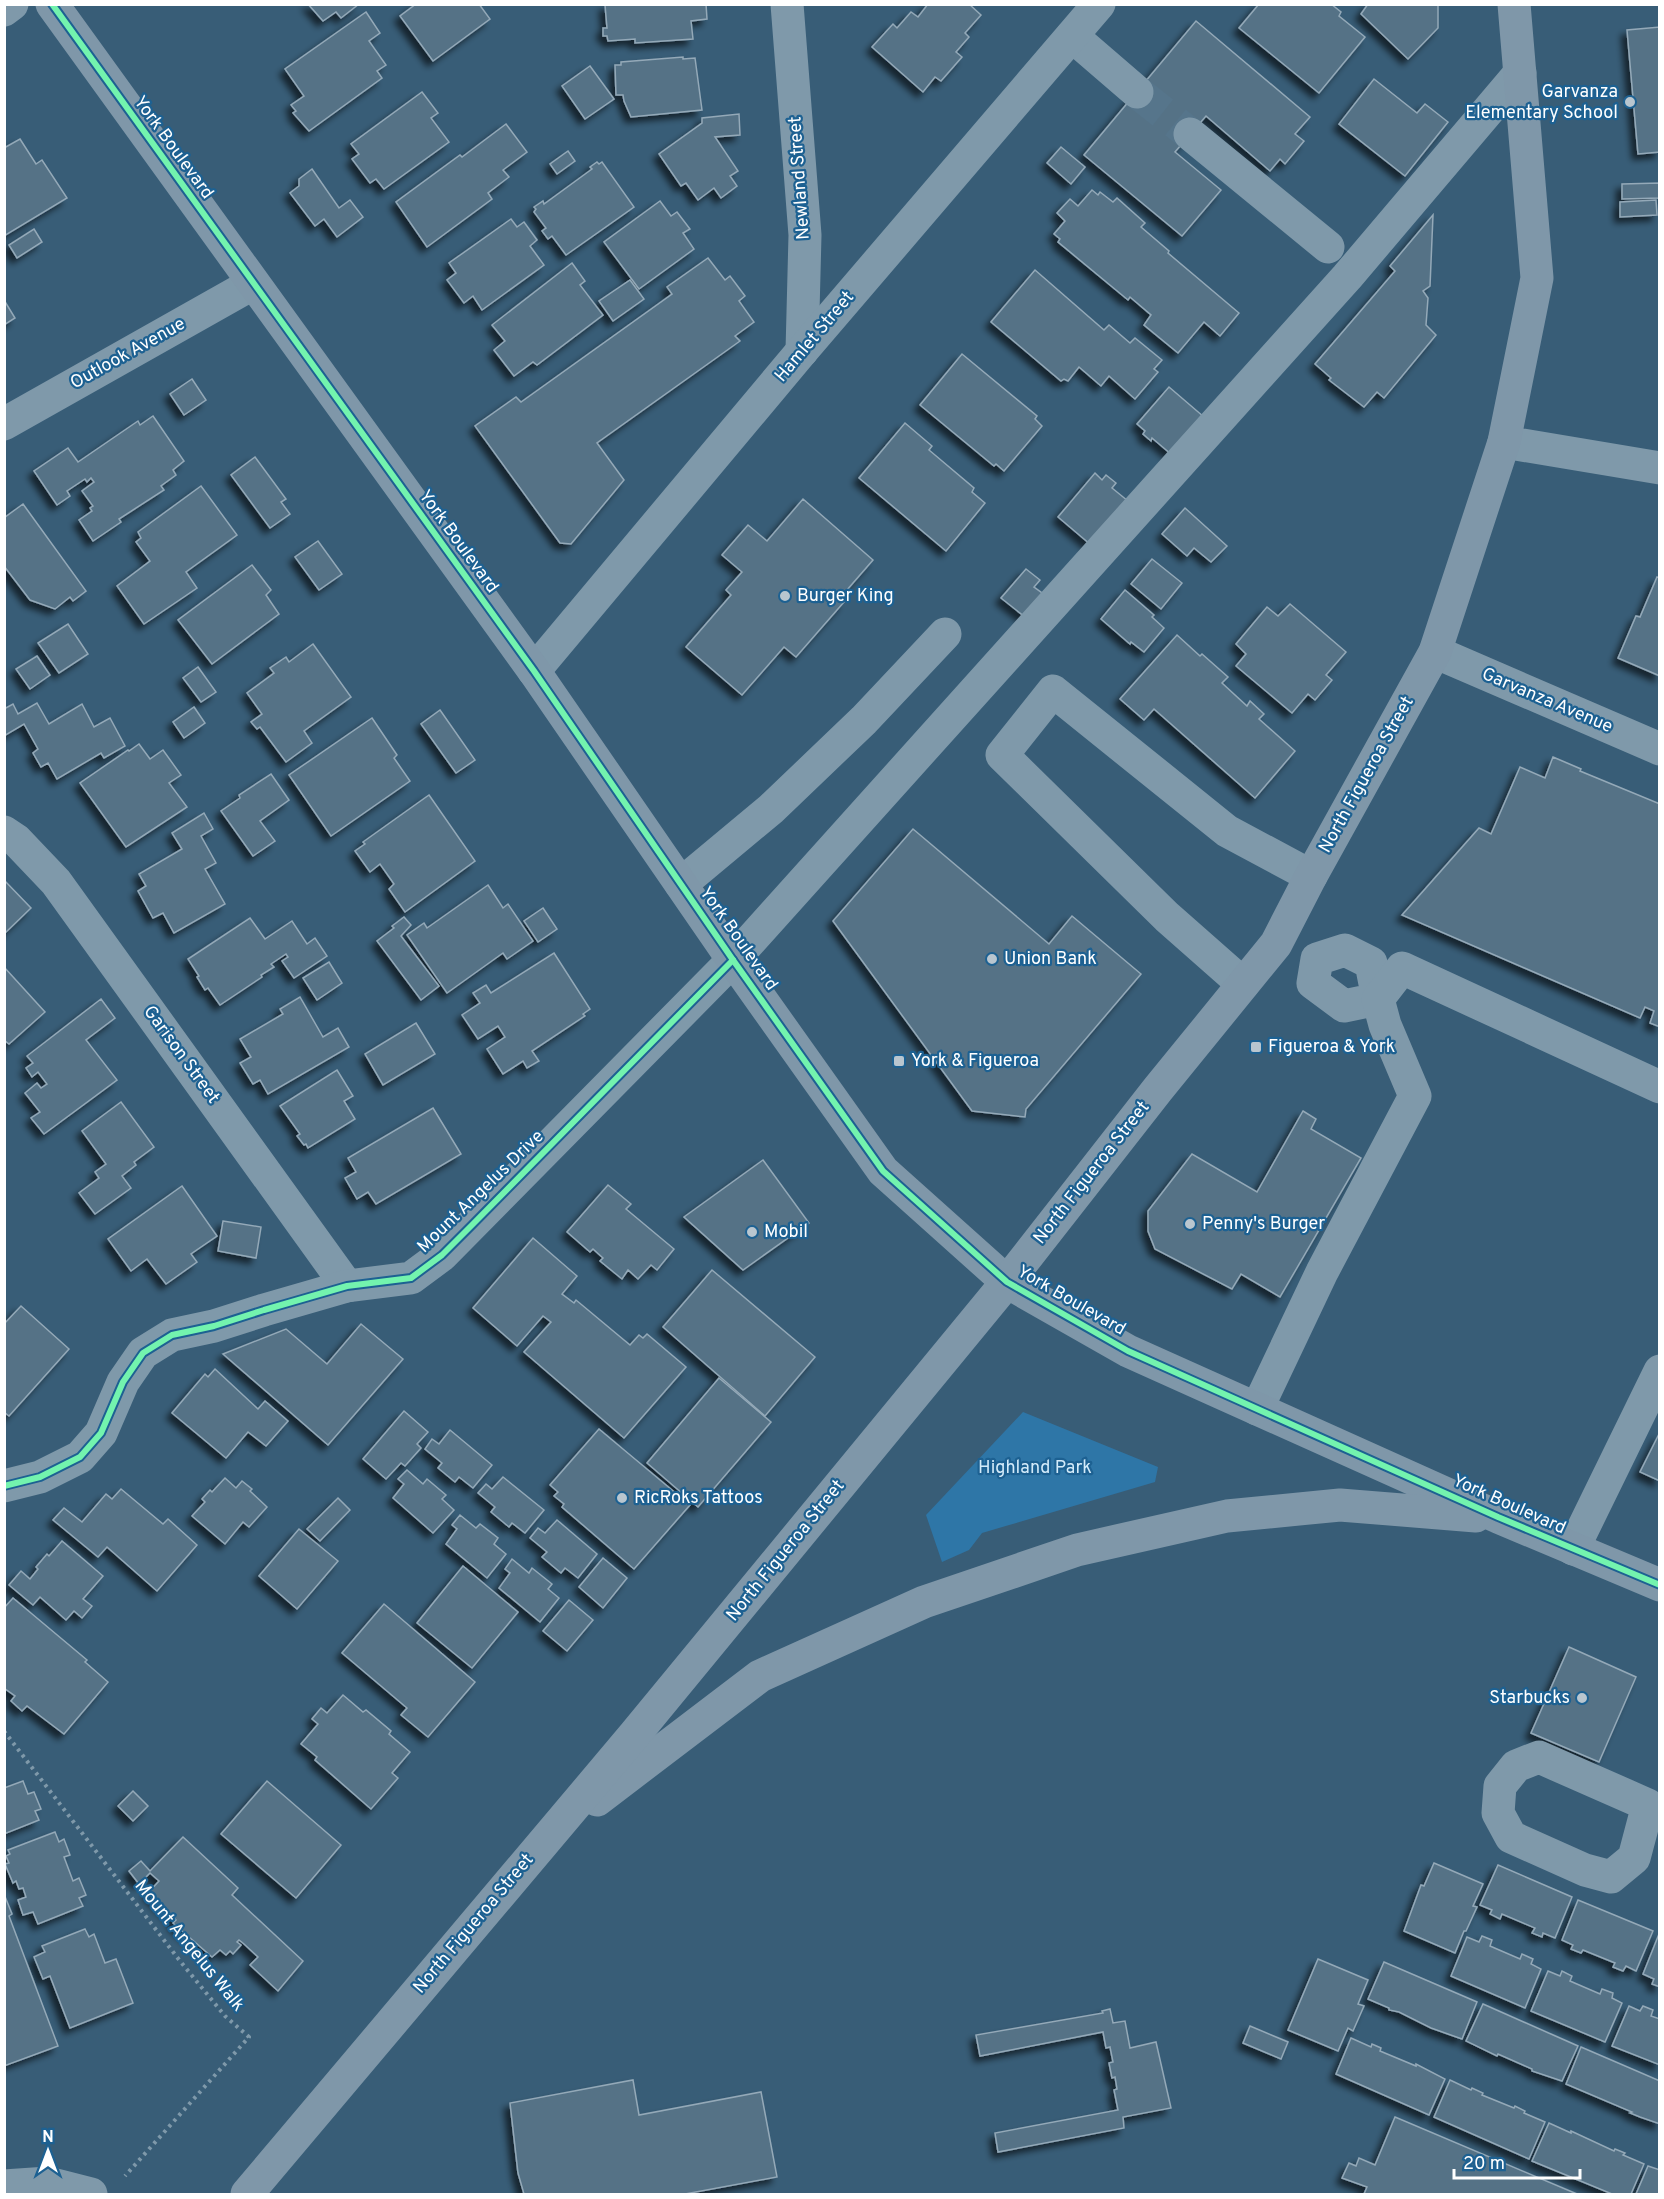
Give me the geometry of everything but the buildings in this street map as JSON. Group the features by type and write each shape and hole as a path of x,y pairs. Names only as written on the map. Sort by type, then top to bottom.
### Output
{"main road":[{"name":"North Figueroa Street","path":"247,2194 635,1734 1006,1282 1276,944 1311,876 1436,652 1504,442 1537,278 1514,4"},
{"name":"York Boulevard","path":"59,8 252,284 534,671 733,960 883,1172 1006,1282 1128,1351 1498,1517 1659,1585"},
{"path":"546,1839 760,1676 924,1602 1077,1550 1227,1516 1340,1505 1498,1517"}],"street":[{"path":"4,9 12,4"},
{"name":"Newland Street","path":"788,4 805,235 802,351"},
{"name":"Hamlet Street","path":"534,671 802,351 1099,4"},
{"path":"1072,36 1137,92"},
{"name":"Mount Angelus Drive","path":"4,1486 40,1477 80,1457 101,1433 123,1382 143,1353 172,1335 214,1326 347,1286 411,1278 442,1255 733,960 1347,277 1520,73"},
{"path":"1190,134 1328,247"},
{"name":"Outlook Avenue","path":"4,424 252,284"},
{"path":"1504,442 1659,468"},
{"path":"681,884 771,809 864,720 945,634"},
{"name":"Garvanza Avenue","path":"1436,652 1659,749"},
{"path":"1244,984 1167,917 1002,755 1053,691 1227,831 1311,876"},
{"name":"Garison Street","path":"4,832 16,840 56,882 347,1286"},
{"path":"1257,1409 1322,1272 1415,1096 1385,1026 1371,963 1345,950 1317,959 1280,935"},
{"path":"1378,999 1402,968 1659,1087"},
{"path":"1573,1549 1659,1371"},
{"path":"1539,1757 1648,1805 1634,1858 1611,1877 1585,1870 1511,1837 1498,1814 1500,1786 1516,1766 1539,1757"},
{"path":"4,2186 48,2182 91,2194"}],"green space":[{"name":"Highland Park","path":"1023,1412 1158,1467 1155,1482 982,1533 969,1550 942,1562 926,1515"}],"tunnel":[{"path":"1137,92 1190,134"}],"cycle path":[{"path":"52,4 534,671 733,960 883,1171 1007,1282 1128,1351 1498,1517 1660,1585"},
{"path":"4,1486 40,1477 80,1457 101,1433 123,1382 143,1353 172,1335 214,1326 347,1286 411,1278 442,1255 733,960"}],"place":[{"name":"Garvanza Elementary School","path":"1630,102"},
{"name":"Burger King","path":"785,596"},
{"name":"Union Bank","path":"992,959"},
{"name":"Figueroa & York","path":"1256,1047"},
{"name":"York & Figueroa","path":"899,1061"},
{"name":"Penny's Burger","path":"1190,1224"},
{"name":"Mobil","path":"752,1232"},
{"name":"RicRoks Tattoos","path":"622,1498"},
{"name":"Starbucks","path":"1582,1698"}]}
